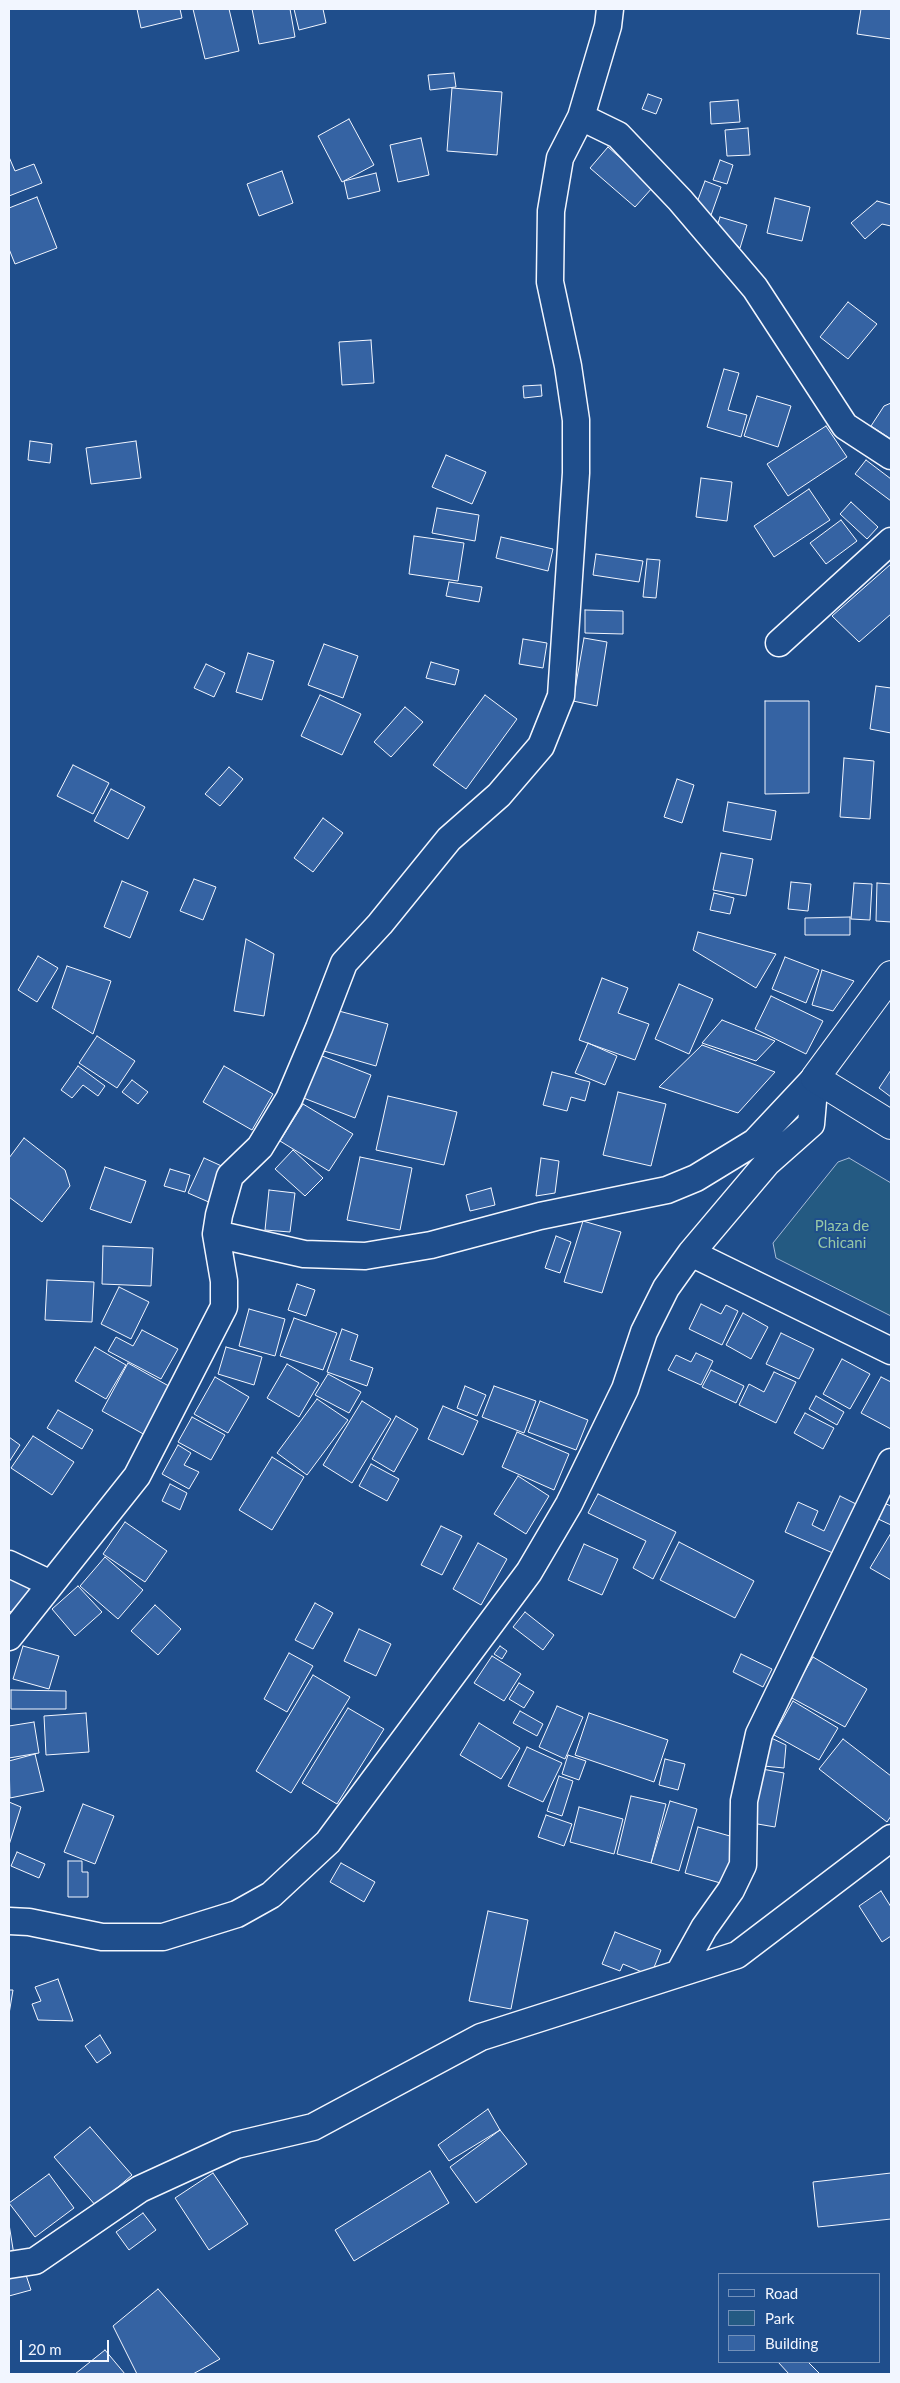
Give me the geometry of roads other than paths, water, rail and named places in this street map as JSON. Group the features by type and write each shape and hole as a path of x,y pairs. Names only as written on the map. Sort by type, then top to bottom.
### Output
{"street":[{"path":"9,1637 49,1583 137,1476 224,1307 224,1281 216,1234 219,1215 230,1176 260,1147 288,1099 319,1028 344,963 380,924 449,839 499,796 541,746 561,696 576,473 576,420 568,366 550,282 551,211 560,158 581,117 608,26 610,9"},
{"path":"581,117 618,135 680,200 755,288 846,426 891,456"},
{"path":"779,643 891,541"},
{"path":"216,1234 304,1254 365,1256 431,1245 540,1216 667,1190 696,1178 755,1142 815,1078 891,975"},
{"path":"815,1078 891,1125"},
{"path":"9,1921 29,1922 102,1937 163,1937 237,1914 271,1895 328,1842 529,1572 569,1504 612,1416 625,1389 644,1332 666,1288 691,1253 767,1163 811,1124 815,1078"},
{"path":"691,1253 891,1351"},
{"path":"679,1973 704,1928 731,1890 743,1865 744,1802 759,1734 891,1462"},
{"path":"9,1564 49,1583"},
{"path":"9,2265 35,2261 140,2189 236,2145 313,2127 481,2037 737,1955 891,1838"}],"park label":[{"name":"Plaza de Chicani","path":"842,1234"}]}
